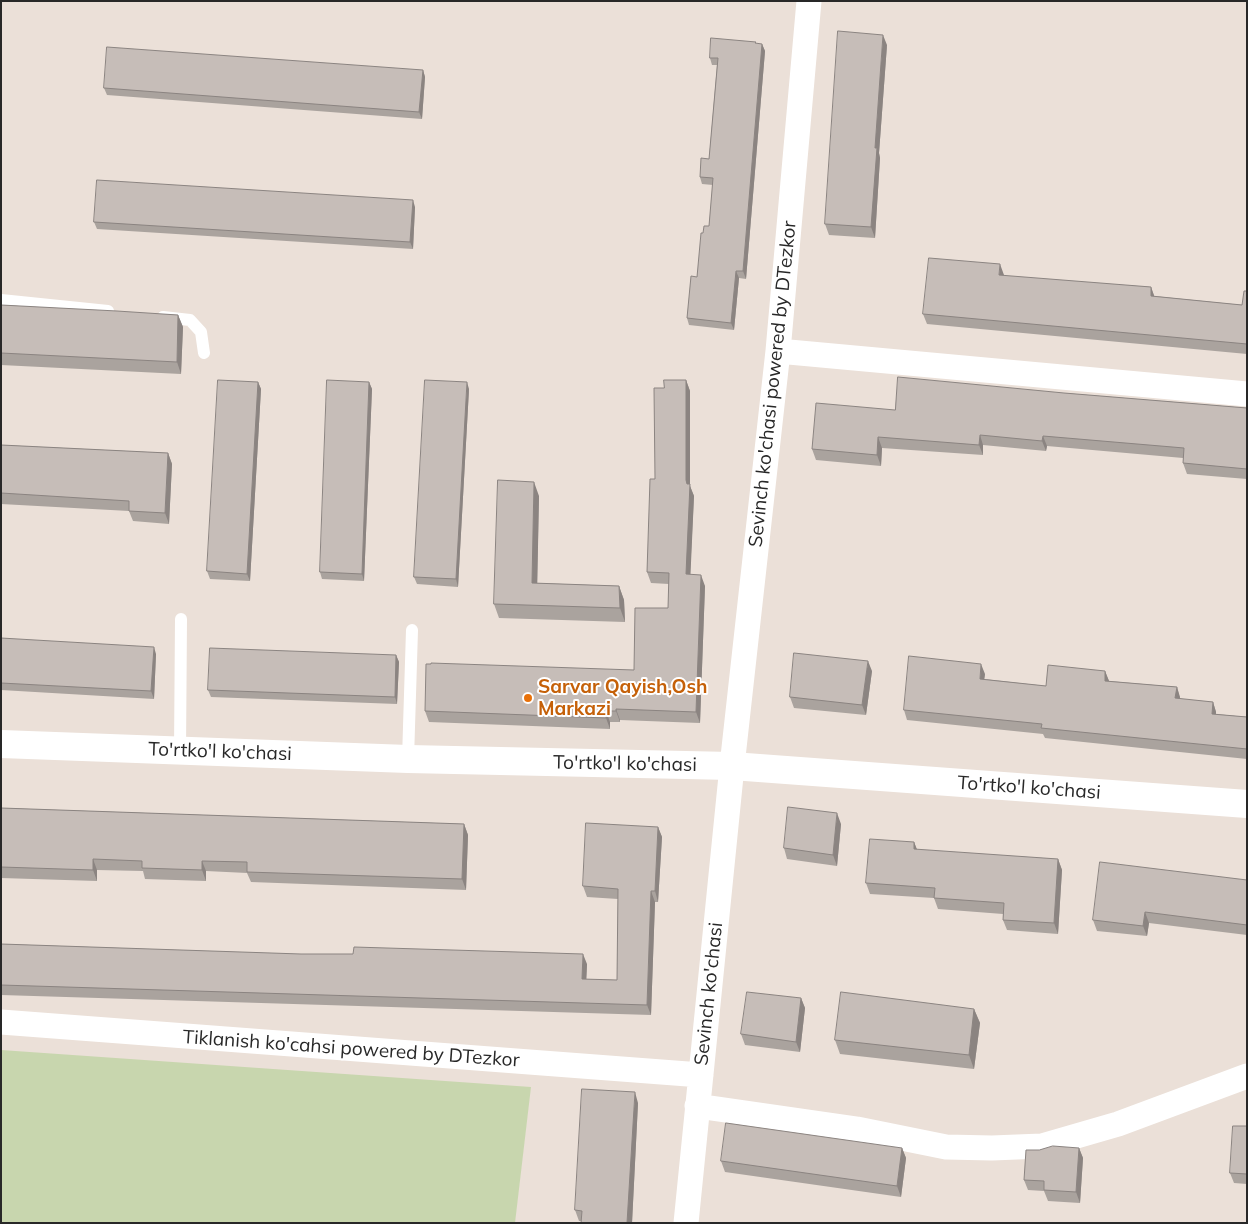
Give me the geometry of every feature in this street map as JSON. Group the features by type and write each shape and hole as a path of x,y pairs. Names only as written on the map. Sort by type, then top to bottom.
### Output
{"street":[{"name":"Sevinch ko'chasi powered by DTezkor","path":"732,766 778,352 809,1"},
{"path":"778,352 1247,394"},
{"name":"To'rtko'l ko'chasi","path":"1,744 408,759 732,766 1247,804"},
{"name":"Sevinch ko'chasi","path":"686,1223 732,766"},
{"name":"Tiklanish ko'cahsi powered by DTezkor","path":"1,1022 701,1075"},
{"path":"698,1106 857,1129 946,1147 1042,1146 1118,1124 1247,1076"}],"lane":[{"path":"1,300 120,312"},
{"path":"150,316 190,320 201,332 204,353"},
{"path":"180,751 181,619"},
{"path":"408,759 412,630"}],"green space":[{"path":"1,1050 531,1087 515,1223 1,1223"}],"building":[{"path":"838,31 883,35 871,227 825,224"},
{"path":"711,38 762,44 743,271 736,271 731,323 687,318 691,276 697,277 701,233 703,233 704,226 709,226 713,178 700,177 701,158 709,159 718,58 710,58"},
{"path":"107,47 423,70 419,112 104,88"},
{"path":"97,180 413,200 410,242 94,222"},
{"path":"929,258 1000,264 999,275 1151,287 1151,296 1242,305 1244,291 1247,291 1247,344 923,314"},
{"path":"1,305 178,315 177,362 1,353"},
{"path":"898,377 1247,408 1247,469 1183,463 1184,448 1043,436 1042,441 980,435 979,445 878,437 877,455 812,449 816,403 895,410"},
{"path":"218,380 258,382 247,574 207,571"},
{"path":"327,380 369,382 362,574 320,572"},
{"path":"425,380 467,382 456,579 414,577"},
{"path":"664,380 686,380 686,480 687,484 690,484 686,574 701,575 696,712 616,709 616,711 606,711 606,718 425,711 426,664 431,663 634,670 635,608 668,608 669,573 647,572 650,479 655,479 654,388 664,388"},
{"path":"1,445 168,453 165,513 129,511 129,501 1,493"},
{"path":"498,480 534,482 532,583 619,586 620,608 494,604"},
{"path":"1,638 154,647 151,691 1,683"},
{"path":"210,648 396,655 395,697 208,690"},
{"path":"794,653 868,661 862,705 790,697"},
{"path":"909,656 981,664 980,679 1046,686 1048,665 1105,671 1105,681 1177,687 1175,698 1213,702 1212,714 1247,717 1247,749 1041,728 1042,724 904,710"},
{"path":"788,807 837,813 833,855 784,848"},
{"path":"1,808 464,824 462,879 247,872 247,862 202,861 202,870 142,868 142,861 93,859 93,870 1,867"},
{"path":"586,823 658,827 655,891 651,891 647,1005 1,985 1,944 301,954 353,954 354,947 583,954 582,979 617,980 618,889 583,886"},
{"path":"870,839 914,842 914,849 1058,859 1054,923 1003,920 1004,903 934,898 935,888 866,883"},
{"path":"1100,862 1247,880 1247,925 1145,912 1143,926 1093,920"},
{"path":"747,992 801,998 796,1042 741,1034"},
{"path":"841,992 974,1009 969,1055 835,1040"},
{"path":"582,1089 635,1092 627,1223 581,1223 582,1211 575,1210"},
{"path":"726,1123 902,1148 897,1186 721,1161"},
{"path":"1233,1126 1247,1126 1247,1174 1230,1173"},
{"path":"1053,1146 1079,1148 1076,1192 1044,1190 1044,1181 1024,1180 1026,1150 1039,1150"}],"place":[{"name":"Sarvar Qayish,Osh Markazi","path":"528,698"}]}
